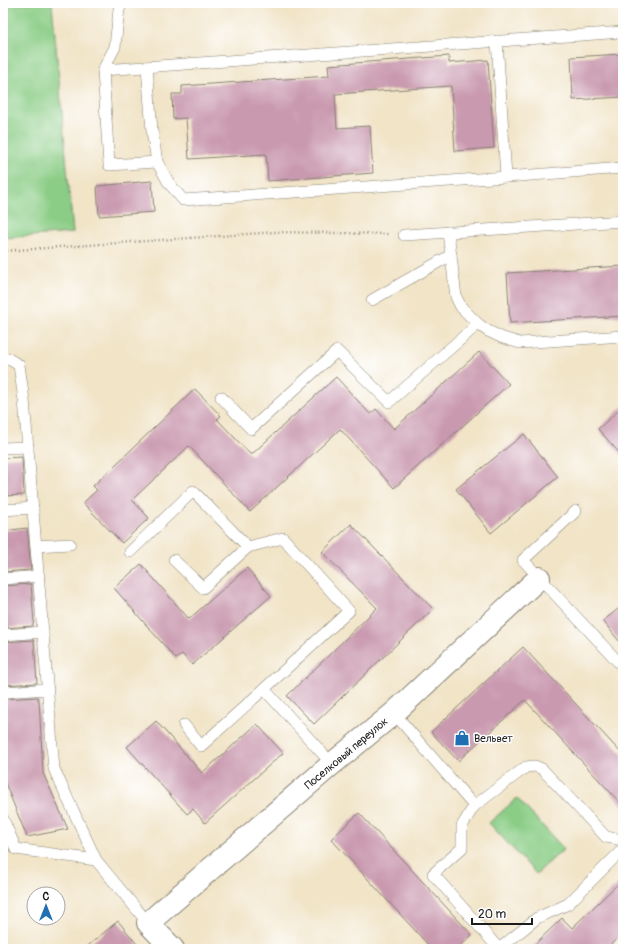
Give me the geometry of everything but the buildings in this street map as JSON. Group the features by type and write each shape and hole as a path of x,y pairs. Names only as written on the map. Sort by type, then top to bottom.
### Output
{"street":[{"name":"Поселковый переулок","path":"148,923 332,764 394,713 540,578"},
{"path":"148,923 173,949"}],"lane":[{"path":"122,3 119,9 115,47 103,70 109,164 157,162"},
{"path":"103,70 623,32"},
{"path":"496,42 506,176"},
{"path":"148,67 152,131 157,162 169,183 183,200 623,168"},
{"path":"404,235 623,221"},
{"path":"448,232 456,297 461,307 478,324 503,338 520,343 623,336"},
{"path":"372,300 451,255"},
{"path":"221,397 251,429 338,351 389,402 478,324"},
{"path":"3,358 7,358 19,365 24,400 54,769 96,860 148,923"},
{"path":"3,448 28,447"},
{"path":"130,552 193,491 248,547"},
{"path":"3,510 33,508"},
{"path":"576,511 523,560 623,667"},
{"path":"174,560 203,588 248,547 283,538 350,611 201,746 184,726"},
{"path":"36,546 70,544"},
{"path":"3,579 39,576"},
{"path":"3,635 43,632"},
{"path":"3,692 48,689"},
{"path":"264,689 332,764"},
{"path":"394,713 474,806"},
{"path":"623,840 606,836 542,769 535,766 526,767 474,806 462,826 462,848 433,874 499,949 536,918 568,904 623,849"},
{"path":"3,819 16,849 96,860"}],"path":[{"path":"3,252 276,232 404,235"}],"green space":[{"path":"3,3 52,3 73,233 3,238"},
{"path":"517,798 564,849 536,874 489,823"}],"place":[{"name":"Вельвет","path":"462,738"}]}
